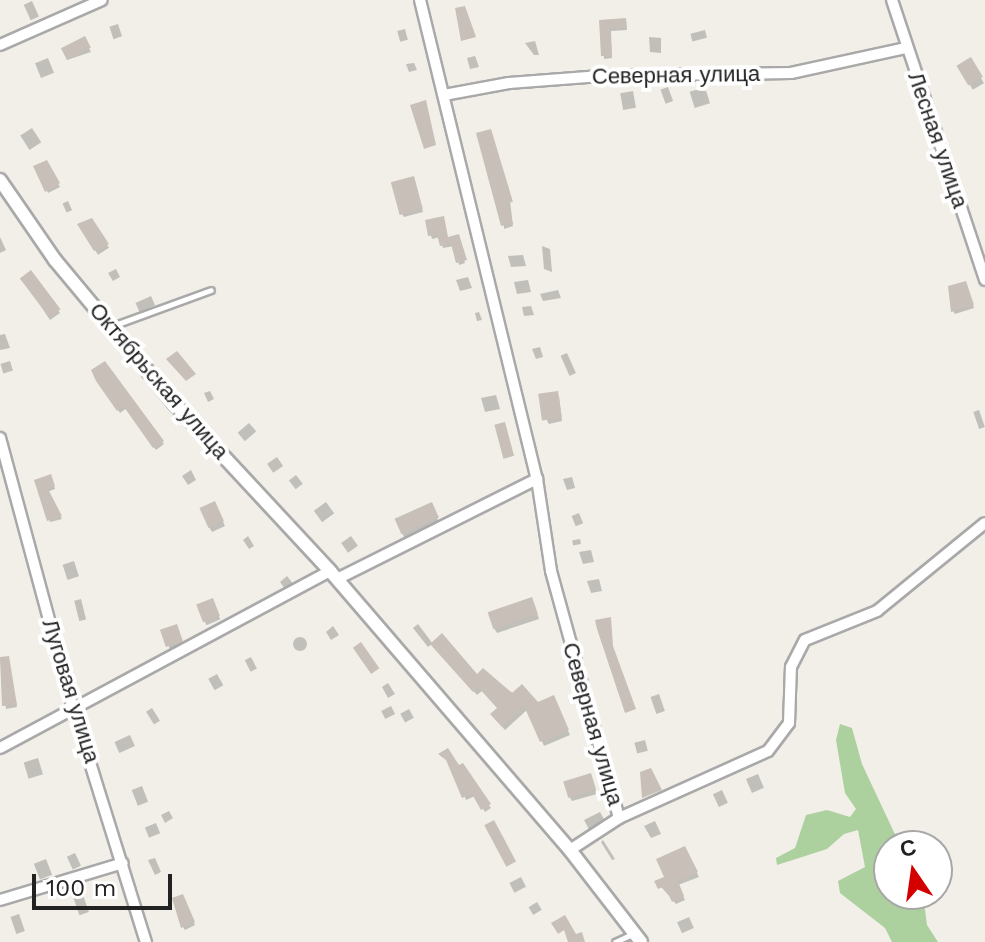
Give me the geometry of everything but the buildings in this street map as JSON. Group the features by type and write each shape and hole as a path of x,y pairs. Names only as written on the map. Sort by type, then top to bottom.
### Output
{"street":[{"path":"0,45 102,0"},
{"name":"Северная улица","path":"420,0 537,479 551,571 619,818 570,850"},
{"name":"Лесная улица","path":"892,0 985,280"},
{"name":"Северная улица","path":"444,95 509,83 601,76 791,73 906,48"},
{"name":"Октябрьская улица","path":"0,180 55,260 334,575 570,850 638,938"},
{"name":"Луговая улица","path":"0,438 73,708 146,942"},
{"path":"0,748 334,575 537,479"},
{"path":"619,818 768,751 789,723 791,667 805,640 877,611 985,523"},
{"path":"0,900 123,863"}],"lane":[{"path":"111,326 211,290"},
{"path":"615,942 638,938"}],"green space":[{"path":"840,724 852,728 862,764 893,830 873,830 873,910 925,910 927,925 938,942 892,942 885,928 840,893 838,881 865,867 858,830 844,834 827,849 777,865 776,858 795,848 806,815 827,810 850,817 856,809 845,793 836,740"}]}
